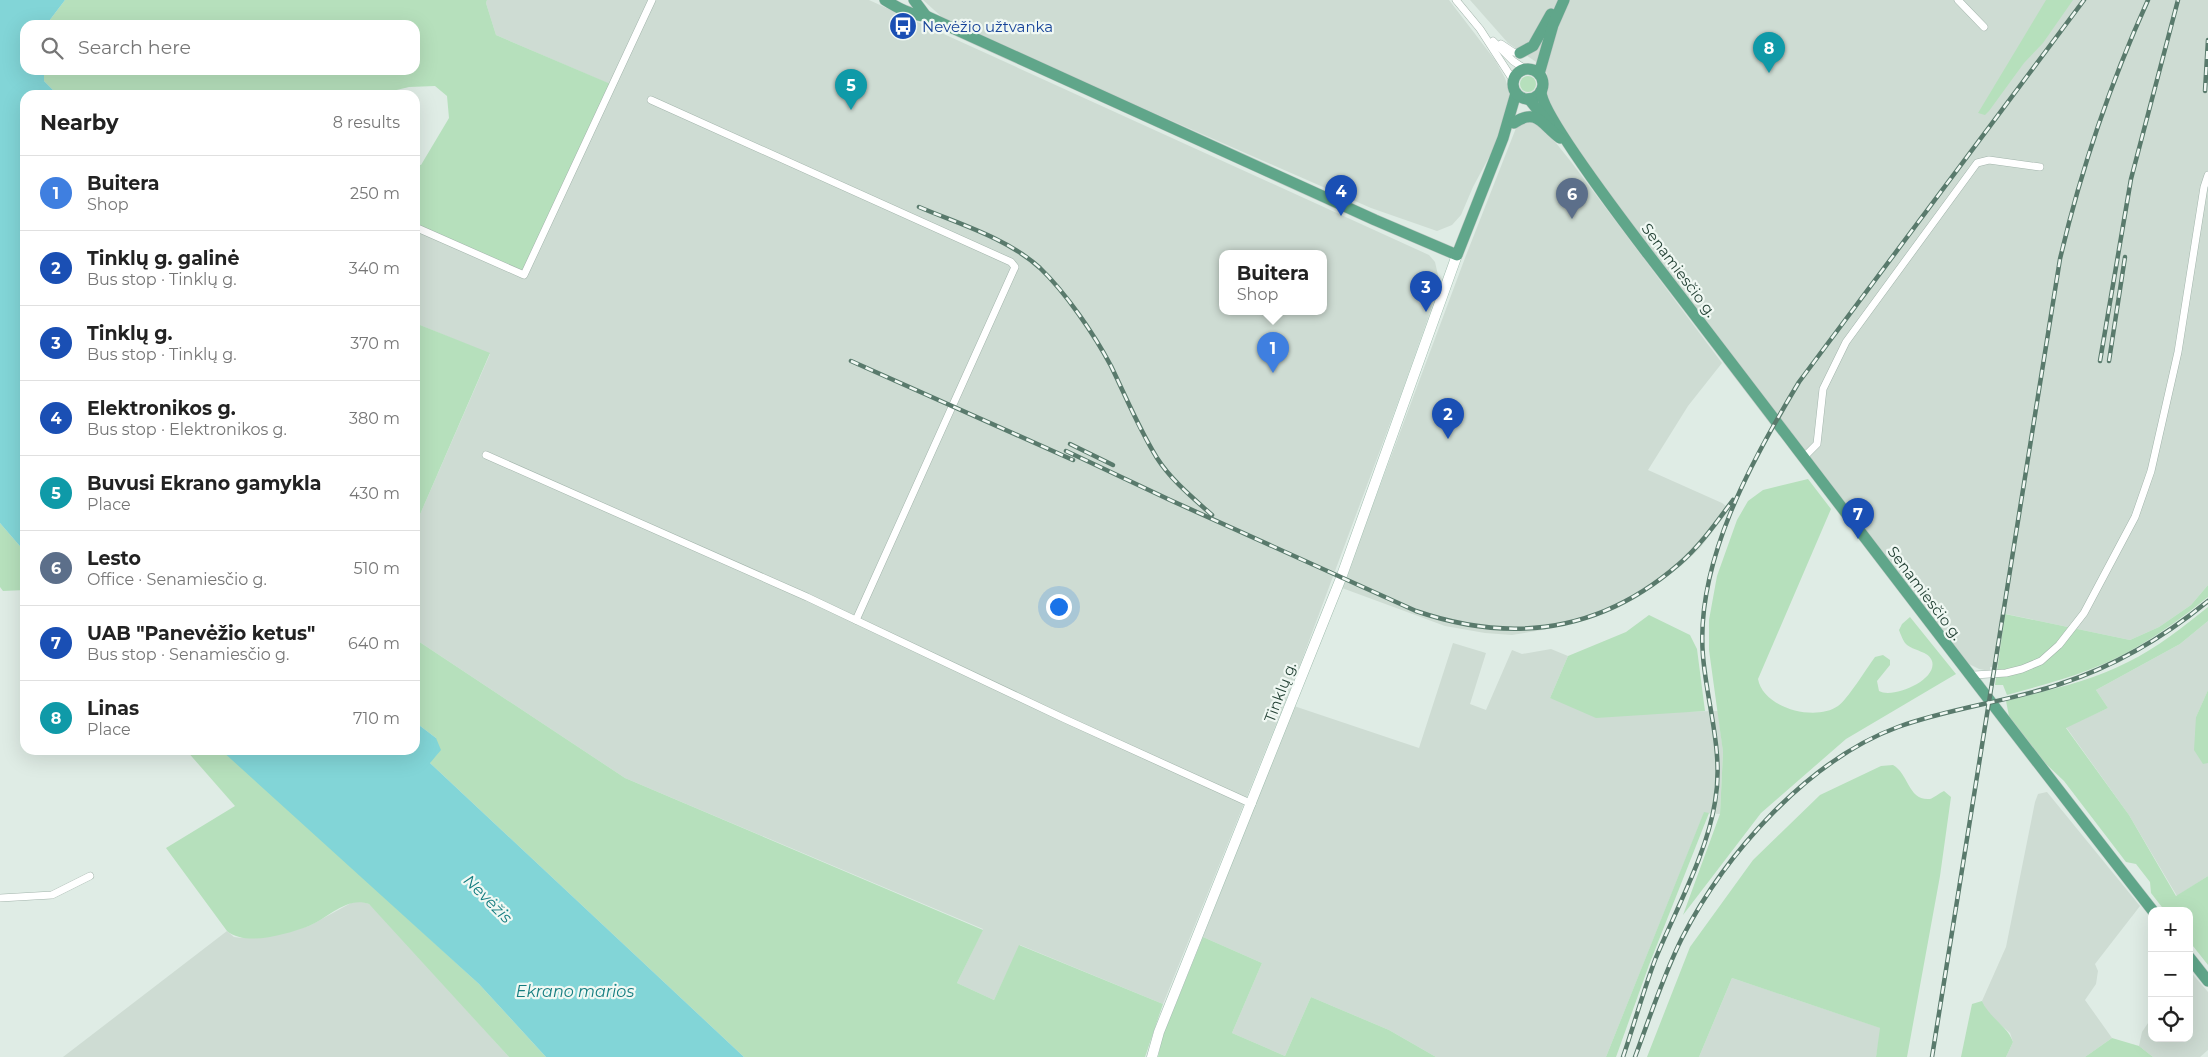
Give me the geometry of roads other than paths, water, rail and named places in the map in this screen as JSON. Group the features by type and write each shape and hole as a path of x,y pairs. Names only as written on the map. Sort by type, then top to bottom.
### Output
{"main road":[{"path":"885,0 914,15 926,16 1375,220 1457,255"},
{"path":"914,0 926,16"},
{"path":"1526,69 1540,74 1553,25 1562,0"},
{"path":"1520,53 1529,50 1538,41 1562,0"},
{"path":"1516,93 1513,80 1517,73 1526,69 1553,25"},
{"name":"Senamiesčio g.","path":"1540,74 1543,82 1543,102 1565,142"},
{"path":"1528,99 1536,97 1542,91"},
{"name":"Tinklų g.","path":"1152,1057 1159,1032 1252,804 1344,569 1457,255 1503,138 1516,93"},
{"name":"Senamiesčio g.","path":"1516,93 1528,99 1565,142 1634,236 1970,677 2150,907"},
{"name":"Tinklų g.","path":"1503,138 1528,99"},
{"name":"Tinklų g.","path":"1514,123 1530,115"},
{"name":"Senamiesčio g.","path":"1530,115 1536,117 1565,142"},
{"path":"2193,962 2208,980"}],"street":[{"path":"420,229 524,275 652,0"},
{"path":"1456,0 1480,29 1513,80"},
{"path":"1958,0 1984,27"},
{"path":"1480,29 1506,48 1520,53"},
{"path":"1488,35 1513,61 1526,69"},
{"path":"651,100 1012,262 1015,267 856,620"},
{"path":"1803,458 1817,444 1823,389 1846,342 1977,163 1989,160 2040,167"},
{"path":"1970,677 1980,674 2006,674 2022,669 2041,661 2059,645 2084,613 2135,517 2151,471 2178,352 2204,187 2208,175"},
{"path":"486,455 856,620 1060,717 1252,804"},
{"path":"0,898 52,895 90,876"}],"water":[{"path":"0,0 65,0 50,20 20,20 20,75 44,75 44,81 53,90 20,90 20,546 0,523"},
{"name":"Ekrano marios","path":"420,726 436,738 441,750 430,763 744,1057 546,1057 479,984 227,755 420,755"}],"railway":[{"path":"1623,1057 1655,960 1698,862 1711,822 1715,802 1717,783 1716,747 1703,656 1703,620 1708,584 1717,549 1730,513 1763,444 1799,382 2084,0"},
{"path":"1932,1057 2060,259 2077,192 2098,127 2121,63 2148,0"},
{"path":"2100,361 2131,179 2178,0"},
{"path":"2205,91 2208,40"},
{"path":"919,207 1013,248 1027,257 1050,278 1079,314 1104,354 1157,458 1176,481 1212,515"},
{"path":"2109,361 2125,257"},
{"path":"851,361 1073,460"},
{"path":"1070,444 1113,465"},
{"path":"1066,451 1416,611 1452,621 1487,627 1521,629 1554,625 1587,617 1618,605 1649,587 1687,557 1733,500"},
{"path":"1635,1057 1669,967 1682,938 1700,906 1721,874 1746,843 1772,813 1801,786 1832,762 1865,742 1898,727 1918,720 2020,696 2100,669 2156,639 2208,601"}],"place":[{"name":"Nevėžio užtvanka","path":"903,26"},
{"name":"Linas","path":"1769,73"},
{"name":"Buvusi Ekrano gamykla","path":"851,110"},
{"name":"Elektronikos g.","path":"1341,216"},
{"name":"Lesto","path":"1572,219"},
{"name":"Tinklų g.","path":"1426,312"},
{"name":"Buitera","path":"1273,373"},
{"name":"Tinklų g. galinė","path":"1448,439"},
{"name":"UAB \"Panevėžio ketus\"","path":"1858,539"}],"water label":[{"name":"Nevėžis","path":"488,899"}]}
